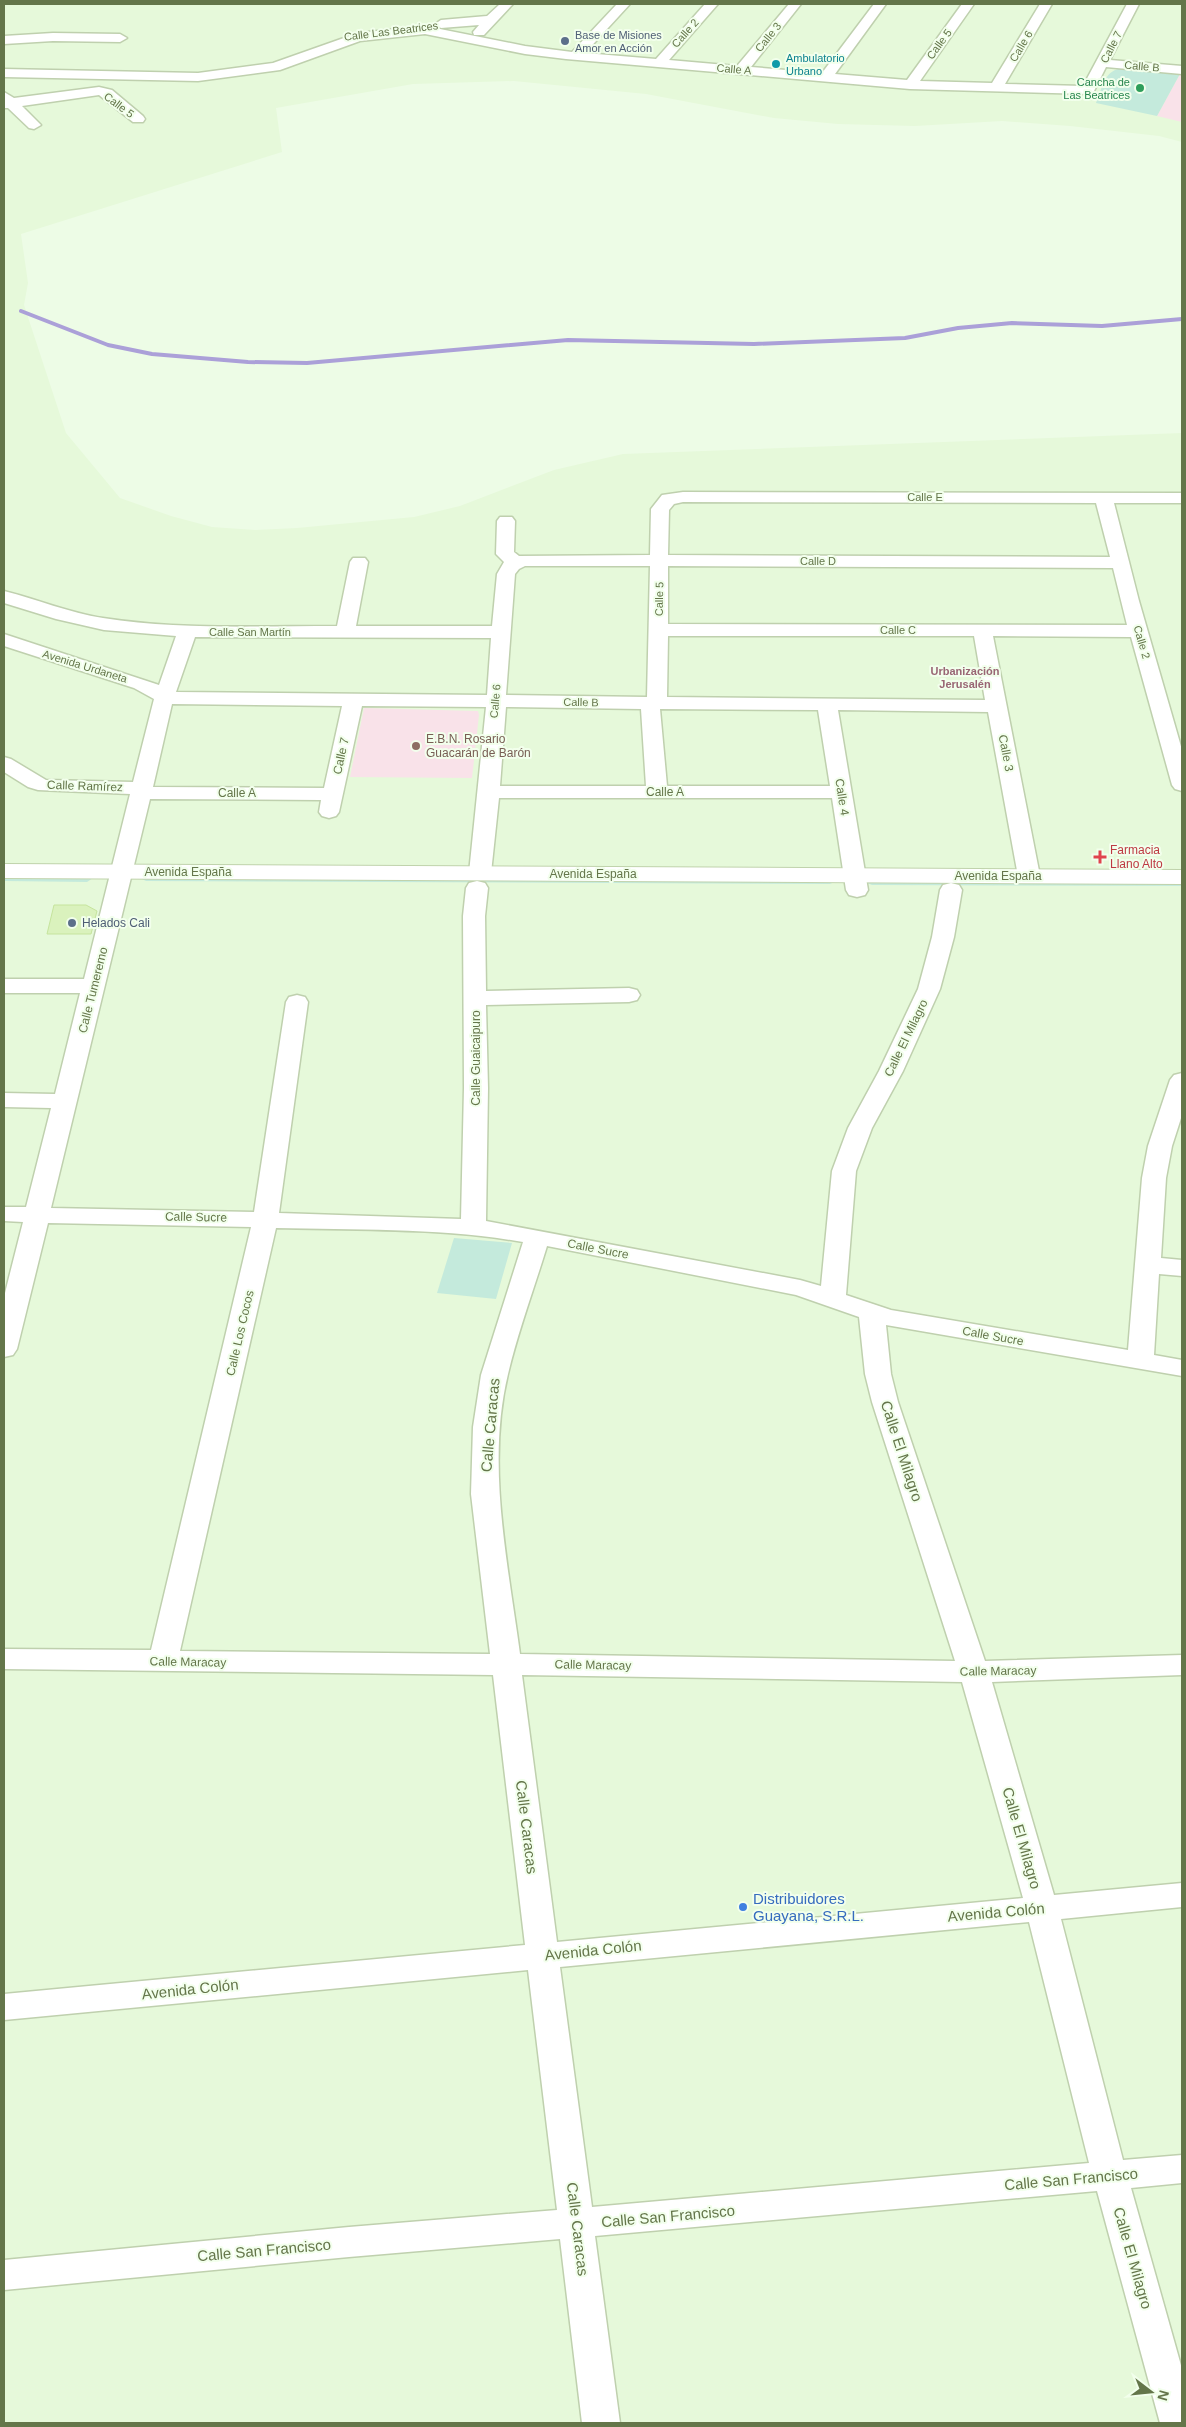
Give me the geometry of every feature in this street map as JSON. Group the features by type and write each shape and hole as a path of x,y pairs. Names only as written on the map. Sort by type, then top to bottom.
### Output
{"main road":[{"name":"Avenida España","path":"4,871 121,879 479,881 856,882 1029,876 1182,877"},
{"name":"Avenida España","path":"4,886 121,879"},
{"name":"Avenida España","path":"856,882 951,890 1182,892"}],"street":[{"path":"472,39 507,4"},
{"path":"575,56 624,4"},
{"name":"Calle 2","path":"659,63 712,4"},
{"name":"Calle 3","path":"741,70 795,4"},
{"path":"825,78 880,4"},
{"name":"Calle 5","path":"910,85 968,4"},
{"name":"Calle 6","path":"996,88 1046,4"},
{"name":"Calle 7","path":"1088,90 1133,4"},
{"name":"Calle Las Beatrices","path":"177,76 274,62 358,33 491,20"},
{"name":"Calle Las Beatrices","path":"4,73 198,77 275,67 363,36 425,30 472,39"},
{"path":"4,40 52,37 120,38"},
{"name":"Calle A","path":"472,39 525,50 575,56 825,78 910,85 1088,90"},
{"name":"Calle B","path":"1102,63 1182,70"},
{"name":"Calle 5","path":"6,101 99,91 107,93 138,120"},
{"path":"6,101 34,125"},
{"name":"Calle E","path":"668,499 683,497 1182,498"},
{"name":"Calle 2","path":"1104,498 1120,563 1182,785"},
{"name":"Calle 5","path":"657,792 654,703 658,630 660,509 668,499"},
{"path":"506,521 504,554 516,562"},
{"name":"Calle D","path":"516,562 529,560 659,560 1120,563"},
{"path":"345,632 360,562"},
{"name":"Calle 6","path":"479,881 489,792 506,574 509,567 516,562"},
{"name":"Calle San Martín","path":"4,597 96,623 187,632 501,632"},
{"name":"Calle C","path":"658,630 1139,631"},
{"name":"Calle 3","path":"982,630 1029,876"},
{"name":"Calle Tumeremo","path":"4,1349 164,698 187,632"},
{"name":"Avenida Urdaneta","path":"4,640 141,684 158,692 164,698"},
{"name":"Calle B","path":"164,698 997,706"},
{"name":"Calle 7","path":"331,803 353,700"},
{"name":"Calle 4","path":"827,704 856,882"},
{"path":"1160,706 1182,706"},
{"name":"Calle Ramírez","path":"4,763 35,783 45,786 142,790"},
{"name":"Calle A","path":"142,790 331,803"},
{"name":"Calle A","path":"489,792 841,792"},
{"name":"Calle Guaicaipuro","path":"473,1228 476,1088 474,916 479,881"},
{"name":"Calle El Milagro","path":"833,1300 844,1171 860,1128 891,1071 929,989 943,937 951,890"},
{"path":"4,986 94,986"},
{"path":"475,998 629,995"},
{"name":"Calle Los Cocos","path":"163,1661 266,1219 297,1002"},
{"path":"1140,1361 1154,1178 1160,1146 1182,1080"},
{"path":"4,1100 66,1101"},
{"name":"Calle Sucre","path":"4,1214 266,1219 473,1228 537,1237 800,1288 872,1314 1182,1368"},
{"name":"Calle Caracas","path":"537,1237 494,1375 487,1427 485,1494 601,2423"},
{"path":"1147,1265 1182,1268"},
{"name":"Calle El Milagro","path":"872,1314 878,1374 885,1402 973,1672 1042,1908 1110,2175 1179,2423"},
{"name":"Calle Maracay","path":"4,1659 506,1664 973,1672 1182,1665"},
{"name":"Avenida Colón","path":"4,2007 1182,1895"},
{"name":"Calle San Francisco","path":"4,2275 339,2242 752,2209 1182,2168"}],"shaded area":[{"path":"4,4 1182,4 1182,142 1159,136 1002,121 915,126 838,124 774,118 646,94 514,81 413,84 276,108 282,152 21,234 28,283 24,305 66,433 120,498 171,516 212,527 255,530 297,528 414,517 460,506 554,470 623,454 1182,433 1182,2423 4,2423"},
{"path":"1117,69 1181,72 1157,116 1096,103 1108,75"},
{"path":"1181,72 1182,122 1157,116"},
{"name":"E.B.N. Rosario Guacarán de Barón","path":"364,708 478,711 472,778 350,777"},
{"path":"4,876 88,876 93,878 87,882 4,881"},
{"path":"142,879 834,882 830,884 146,881"},
{"path":"871,880 1182,882 1182,886 872,885 867,883"},
{"path":"454,1238 512,1243 496,1299 437,1293"}],"building":[{"name":"Helados Cali","path":"54,905 86,905 97,911 91,934 47,934"}],"waterway":[{"path":"21,311 108,345 152,354 248,362 307,363 568,340 754,344 905,338 958,328 1012,323 1102,326 1182,319"}],"place":[{"name":"Base de Misiones Amor en Acción","path":"565,41"},
{"name":"Ambulatorio Urbano","path":"776,64"},
{"name":"Cancha de Las Beatrices","path":"1140,88"},
{"name":"E.B.N. Rosario Guacarán de Barón","path":"416,746"},
{"name":"Farmacia Llano Alto","path":"1100,857"},
{"name":"Helados Cali","path":"72,923"},
{"name":"Distribuidores Guayana, S.R.L.","path":"743,1907"}],"district":[{"name":"Urbanización Jerusalén","path":"965,677"}]}
